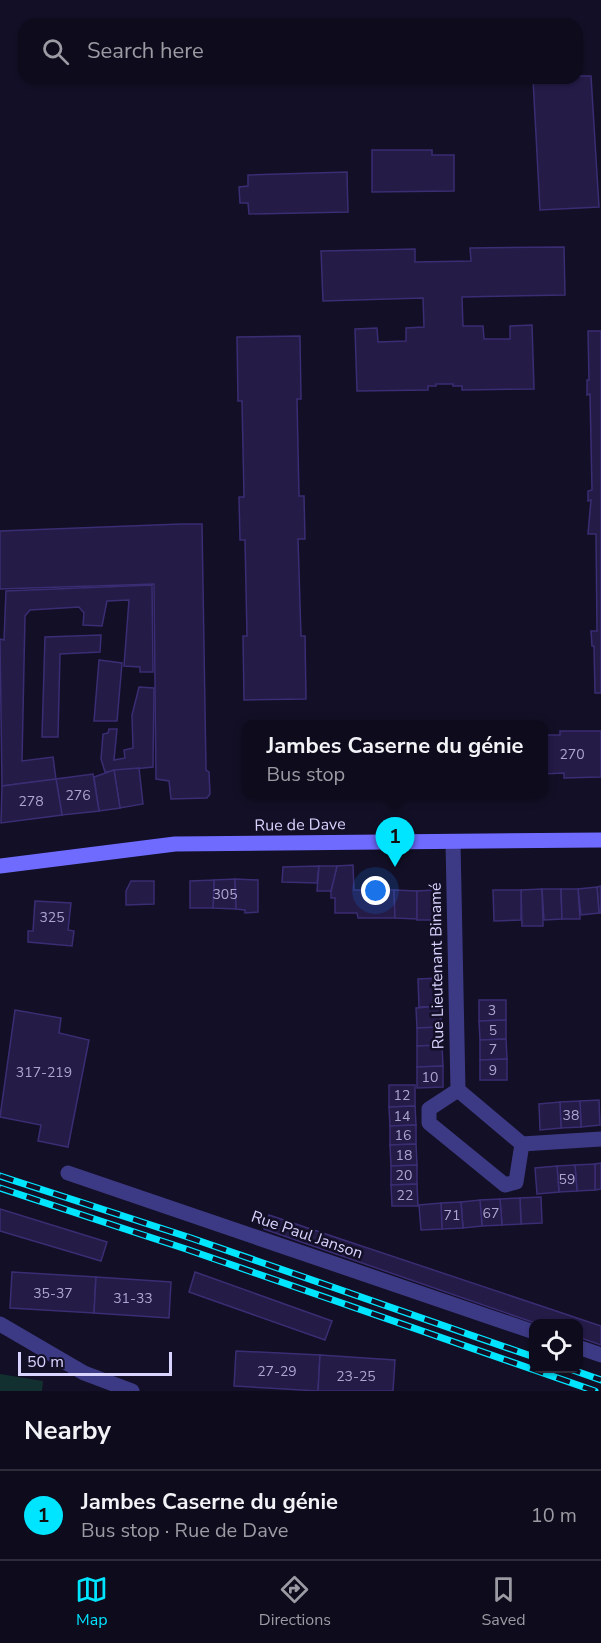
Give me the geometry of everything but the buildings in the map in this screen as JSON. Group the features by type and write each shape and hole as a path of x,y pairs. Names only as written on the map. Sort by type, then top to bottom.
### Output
{"main road":[{"name":"Rue de Dave","path":"0,866 175,844 601,840"}],"street":[{"name":"Rue Lieutenant Binamé","path":"453,842 458,1090"},
{"path":"522,1144 516,1182 505,1185 429,1123 429,1109 458,1090 522,1144 601,1139"},
{"name":"Rue Paul Janson","path":"68,1173 529,1330"},
{"path":"0,1324 84,1373 132,1391"},
{"path":"583,1348 601,1355"}],"green space":[{"path":"0,1374 43,1381 42,1391 0,1391"}],"railway":[{"path":"0,1176 191,1238 529,1355"},
{"path":"0,1188 186,1249 595,1391"},
{"path":"581,1373 601,1380"}],"place":[{"name":"Jambes Caserne du génie","path":"395,867"}]}
